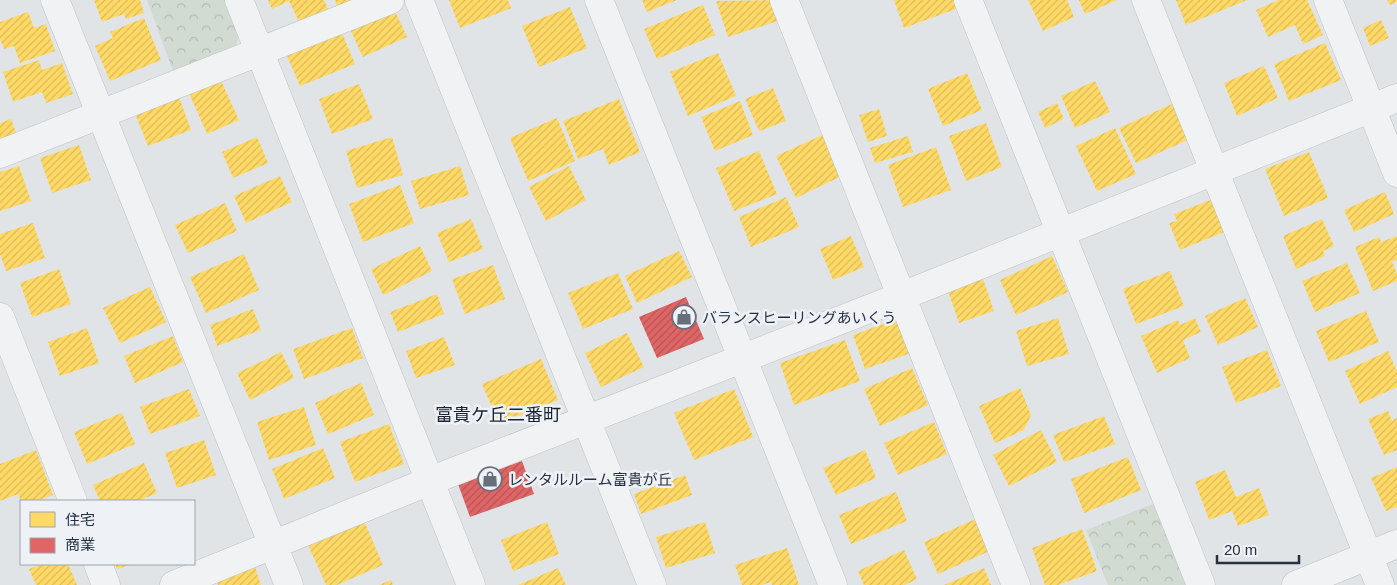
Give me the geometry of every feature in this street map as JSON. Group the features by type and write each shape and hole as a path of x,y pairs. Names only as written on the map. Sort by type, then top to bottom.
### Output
{"street":[{"path":"55,0 289,585"},
{"path":"239,0 472,585"},
{"path":"0,154 390,0"},
{"path":"420,0 652,585"},
{"path":"599,0 833,585"},
{"path":"784,0 1016,585"},
{"path":"968,0 1202,585"},
{"path":"1146,0 1380,585"},
{"path":"1328,0 1397,173"},
{"path":"174,585 430,481 902,296 1397,98"},
{"path":"0,317 73,500"},
{"path":"1296,585 1397,544"},
{"path":"98,565 106,585"}],"green space":[{"path":"147,0 227,0 240,33 234,52 174,74"},
{"path":"1158,502 1190,585 1108,585 1086,530"}],"building: 住宅":[{"path":"94,0 140,0 144,13 126,19 124,14 102,22"},
{"path":"268,0 324,0 330,13 301,26 289,1 272,9"},
{"path":"335,0 356,0 339,11"},
{"path":"449,0 508,0 511,8 460,28"},
{"path":"642,0 677,0 647,12"},
{"path":"771,0 778,21 728,37 716,1"},
{"path":"894,0 961,0 964,6 904,28"},
{"path":"1028,0 1067,0 1074,17 1043,31"},
{"path":"1079,0 1117,0 1085,14"},
{"path":"1176,0 1247,0 1186,25"},
{"path":"1278,0 1307,0 1323,35 1303,44 1295,25 1268,37 1256,10"},
{"path":"1387,0 1397,0 1397,2 1390,5"},
{"path":"703,5 715,35 657,59 644,29"},
{"path":"570,7 587,48 539,67 522,26"},
{"path":"394,9 407,37 363,57 350,29"},
{"path":"28,12 34,28 46,24 55,51 20,63 14,46 4,49 0,39 0,22"},
{"path":"144,18 161,60 110,81 95,46 113,38 110,32"},
{"path":"1381,20 1389,38 1370,46 1363,28"},
{"path":"342,33 355,64 300,86 287,56"},
{"path":"1325,43 1341,80 1289,101 1274,64"},
{"path":"718,53 736,96 688,116 670,72"},
{"path":"39,60 42,70 62,63 73,94 46,103 42,92 13,102 3,72"},
{"path":"1264,66 1278,98 1237,116 1224,83"},
{"path":"967,73 982,110 943,126 928,89"},
{"path":"219,76 239,120 207,134 188,91"},
{"path":"1095,81 1110,112 1075,128 1061,96"},
{"path":"359,84 373,119 332,134 319,99"},
{"path":"773,88 786,121 759,131 745,99"},
{"path":"178,94 191,130 148,146 134,111"},
{"path":"619,99 640,152 609,165 603,149 578,159 563,121"},
{"path":"1183,99 1199,135 1136,163 1119,128"},
{"path":"740,101 753,135 715,151 701,117"},
{"path":"1057,103 1064,119 1045,128 1038,112"},
{"path":"879,109 887,136 868,142 859,115"},
{"path":"557,118 575,161 528,181 510,138"},
{"path":"11,119 19,141 0,149 0,123"},
{"path":"986,123 1002,167 966,181 949,136"},
{"path":"1115,128 1136,174 1097,191 1076,146"},
{"path":"829,132 848,173 796,198 776,156"},
{"path":"908,136 913,152 875,163 870,148"},
{"path":"257,137 268,163 233,178 222,152"},
{"path":"392,137 403,175 357,188 346,151"},
{"path":"79,145 91,180 52,193 40,158"},
{"path":"936,147 951,190 903,207 888,165"},
{"path":"759,151 777,194 734,211 716,168"},
{"path":"1309,152 1328,198 1284,216 1265,169"},
{"path":"19,166 31,201 0,211 0,172"},
{"path":"460,166 469,195 420,209 411,181"},
{"path":"569,166 586,200 546,221 529,187"},
{"path":"280,176 292,202 246,223 234,196"},
{"path":"400,185 414,223 363,242 349,204"},
{"path":"1385,192 1394,214 1354,232 1344,210"},
{"path":"1221,196 1234,228 1180,250 1169,223 1177,221 1174,214"},
{"path":"786,197 799,227 751,247 739,217"},
{"path":"225,203 237,231 188,253 175,225"},
{"path":"471,219 483,249 449,262 437,233"},
{"path":"1322,219 1334,246 1323,251 1325,256 1296,269 1283,236"},
{"path":"33,223 45,258 6,271 0,254 0,234"},
{"path":"851,236 864,267 833,280 820,249"},
{"path":"1397,236 1397,260 1392,262 1397,274 1397,281 1373,291 1355,247 1379,237 1381,242"},
{"path":"420,246 432,271 383,295 371,269"},
{"path":"679,251 692,277 637,303 625,276"},
{"path":"244,254 259,290 206,313 190,277"},
{"path":"1052,256 1068,292 1016,315 1000,280"},
{"path":"1347,263 1360,293 1315,312 1302,281"},
{"path":"493,265 505,299 465,314 452,279"},
{"path":"59,269 71,304 32,317 20,283"},
{"path":"1170,271 1184,306 1136,324 1123,289"},
{"path":"618,273 633,309 583,329 568,293"},
{"path":"982,276 994,311 959,323 947,288"},
{"path":"150,287 166,322 120,343 103,308"},
{"path":"437,294 444,314 398,332 390,312"},
{"path":"1245,298 1258,327 1218,345 1205,316"},
{"path":"253,309 261,330 217,346 210,325"},
{"path":"1366,311 1379,342 1329,362 1316,331"},
{"path":"902,317 914,352 865,369 853,335"},
{"path":"1058,318 1069,354 1027,366 1016,331"},
{"path":"1195,318 1201,332 1183,340 1190,358 1157,373 1141,336 1178,320 1180,325"},
{"path":"87,328 99,363 60,376 48,342"},
{"path":"352,328 363,358 304,379 293,349"},
{"path":"627,333 644,367 601,387 585,353"},
{"path":"173,336 183,362 135,383 124,356"},
{"path":"444,337 455,365 416,378 406,351"},
{"path":"845,340 860,381 794,405 780,363"},
{"path":"1267,350 1281,386 1236,403 1222,367"},
{"path":"1388,351 1397,371 1397,387 1360,404 1345,371"},
{"path":"281,352 294,378 250,400 237,373"},
{"path":"541,359 558,400 499,424 482,384"},
{"path":"912,368 928,405 880,426 864,389"},
{"path":"361,383 374,415 328,434 315,403"},
{"path":"1020,388 1031,415 1024,430 995,443 979,406"},
{"path":"189,389 200,416 150,434 140,407"},
{"path":"734,389 753,437 694,460 674,413"},
{"path":"304,407 316,445 269,460 257,422"},
{"path":"1388,411 1392,421 1397,418 1397,450 1384,455 1368,419"},
{"path":"122,413 135,444 87,464 74,432"},
{"path":"1104,416 1115,444 1064,462 1053,435"},
{"path":"934,422 947,454 898,475 884,443"},
{"path":"389,424 404,464 355,482 340,442"},
{"path":"1041,430 1057,462 1009,486 993,455"},
{"path":"204,440 216,475 177,488 165,453"},
{"path":"323,448 335,478 284,499 272,469"},
{"path":"36,450 53,495 39,500 21,500 18,494 0,501 0,464"},
{"path":"865,450 876,478 836,495 823,468"},
{"path":"1128,457 1141,490 1084,513 1071,479"},
{"path":"144,463 157,493 140,500 100,500 93,485"},
{"path":"1397,467 1397,507 1386,511 1371,478"},
{"path":"1225,470 1236,497 1259,488 1269,515 1238,526 1232,511 1209,520 1195,482"},
{"path":"685,475 692,495 641,514 634,494"},
{"path":"896,492 907,521 851,544 839,515"},
{"path":"980,517 994,549 938,574 924,542"},
{"path":"364,521 383,565 337,585 326,585 308,545"},
{"path":"547,522 559,554 513,571 501,540"},
{"path":"705,522 715,553 666,568 656,537"},
{"path":"1082,529 1097,571 1058,585 1045,585 1032,548"},
{"path":"787,548 799,585 772,585 771,582 762,585 742,585 735,565"},
{"path":"904,550 917,579 905,585 864,585 858,571"},
{"path":"39,565 68,565 77,585 36,585 29,569"},
{"path":"115,565 129,565 117,569"},
{"path":"255,567 261,585 218,585 216,580"},
{"path":"558,568 566,585 518,585"},
{"path":"984,568 991,585 944,585"},
{"path":"391,580 393,585 379,585"}],"building: 商業":[{"path":"686,297 704,339 657,358 639,317"},
{"path":"522,461 534,494 470,517 458,484"}],"place":[{"name":"バランスヒーリングあいくう","path":"684,317"},
{"name":"レンタルルーム富貴が丘","path":"490,479"}],"district":[{"name":"富貴ケ丘二番町","path":"498,415"}]}
